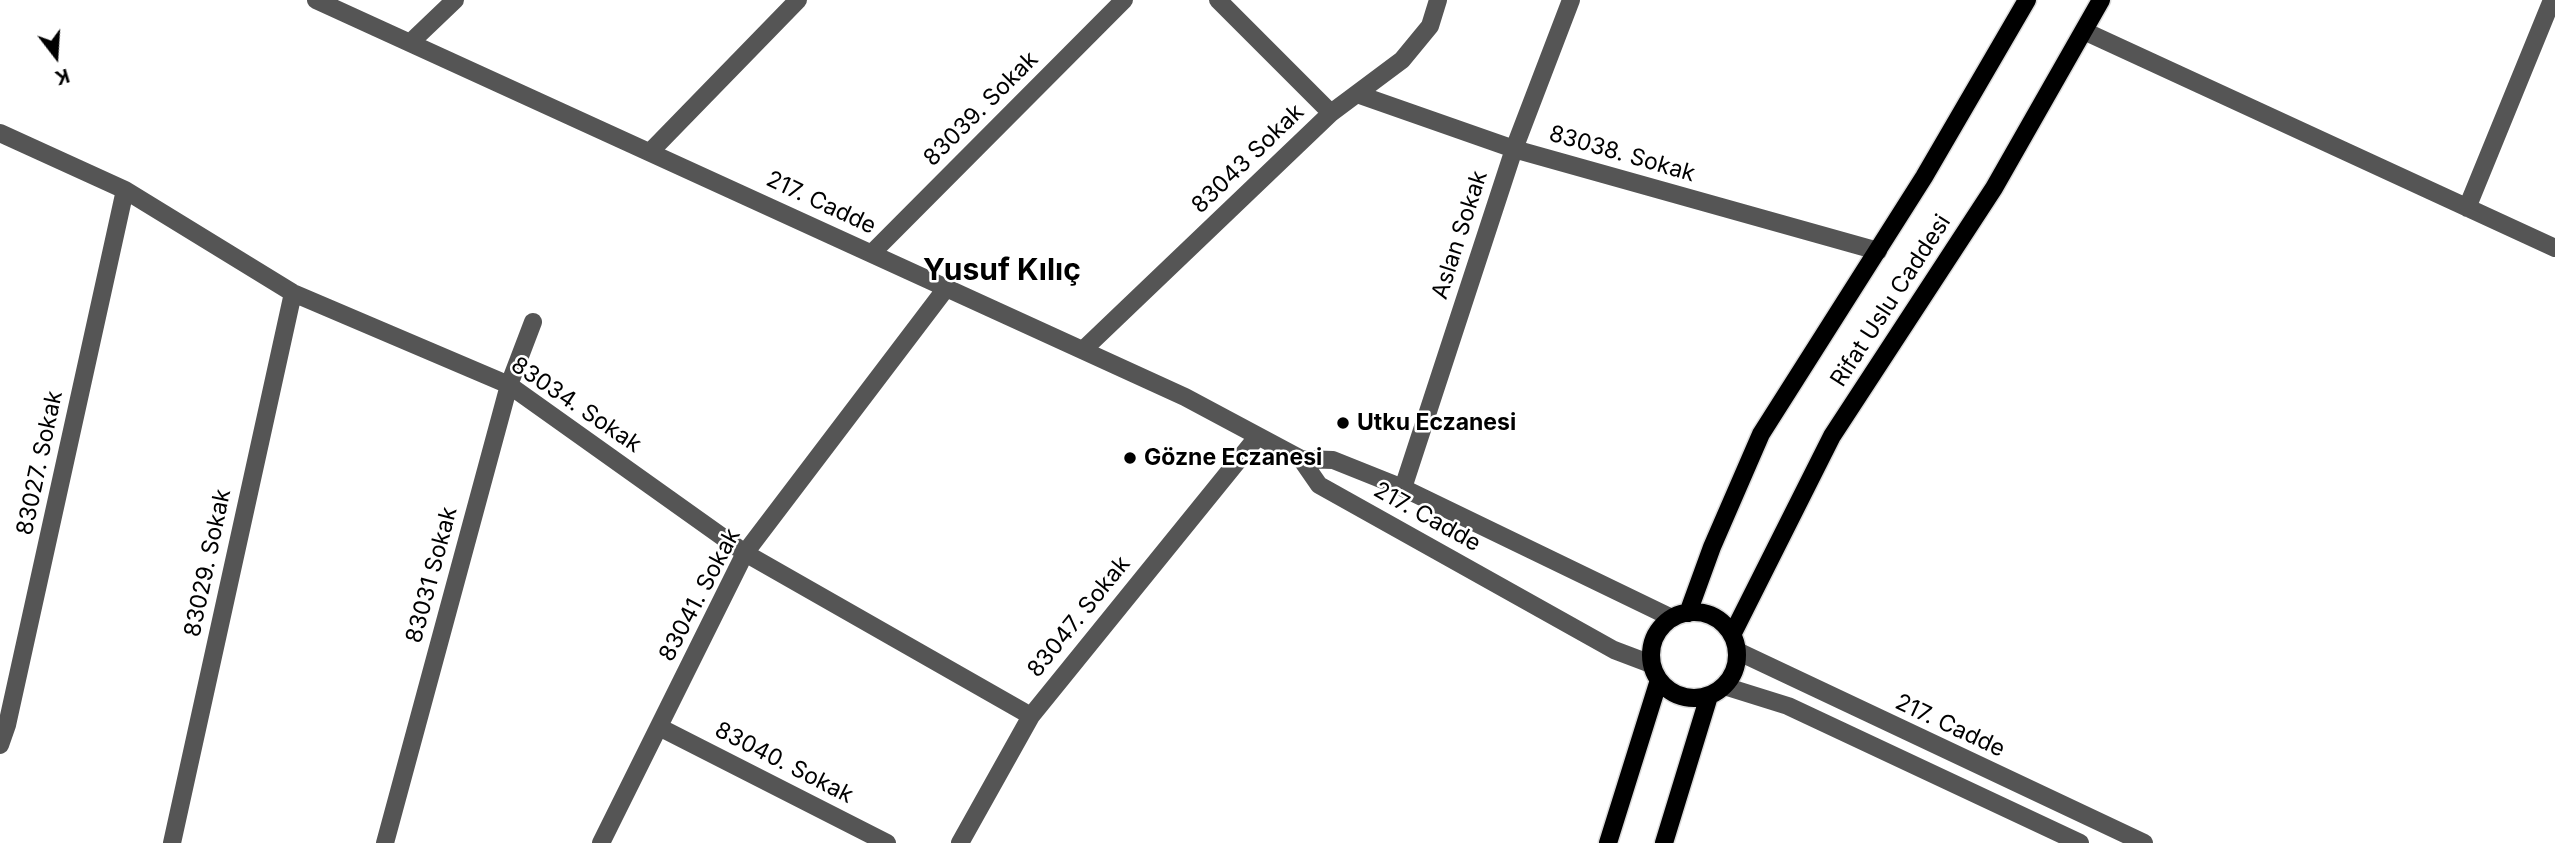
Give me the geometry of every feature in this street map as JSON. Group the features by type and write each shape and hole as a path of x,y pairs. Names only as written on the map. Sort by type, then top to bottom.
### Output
{"main road":[{"name":"Rifat Uslu Caddesi","path":"1651,664 1651,646 1659,630 1680,615 1761,434 1878,251 2027,0"},
{"name":"Rifat Uslu Caddesi","path":"1664,843 1717,691 1734,670 1734,643 1832,436 1994,188 2101,0"},
{"path":"1680,615 1705,614 1721,622 1734,643"},
{"path":"1651,664 1659,680 1673,693 1690,698 1717,691"},
{"path":"1608,843 1659,680"}],"street":[{"name":"217. Cadde","path":"316,0 1185,397 1301,459 1333,460 1403,488 1680,615"},
{"path":"411,42 455,0"},
{"path":"651,151 798,0"},
{"name":"83039. Sokak","path":"872,253 1124,0"},
{"path":"1217,0 1331,113"},
{"name":"83043 Sokak","path":"1083,350 1331,113 1409,52 1430,26 1438,0"},
{"name":"Aslan Sokak","path":"1403,488 1514,149 1571,0"},
{"path":"2467,208 2552,0"},
{"path":"2084,31 2555,248"},
{"name":"83038. Sokak","path":"1357,94 1514,149 1878,251"},
{"name":"83034. Sokak","path":"0,133 125,190 293,293 509,385 745,553 1031,716"},
{"name":"83027. Sokak","path":"0,745 8,725 125,190"},
{"name":"83041. Sokak","path":"601,843 745,553 947,287"},
{"name":"83029. Sokak","path":"172,843 293,293"},
{"name":"83031 Sokak","path":"385,843 509,385 533,322"},
{"name":"83047. Sokak","path":"960,843 1031,716 1258,436"},
{"name":"217. Cadde","path":"1301,459 1319,485 1615,650 1651,664"},
{"name":"217. Cadde","path":"1734,643 2144,843"},
{"path":"1717,691 1788,706 2080,843"},
{"name":"83040. Sokak","path":"659,727 887,843"}],"place":[{"name":"Utku Eczanesi","path":"1343,423"},
{"name":"Gözne Eczanesi","path":"1130,458"}],"district":[{"name":"Yusuf Kılıç","path":"1002,271"}]}
